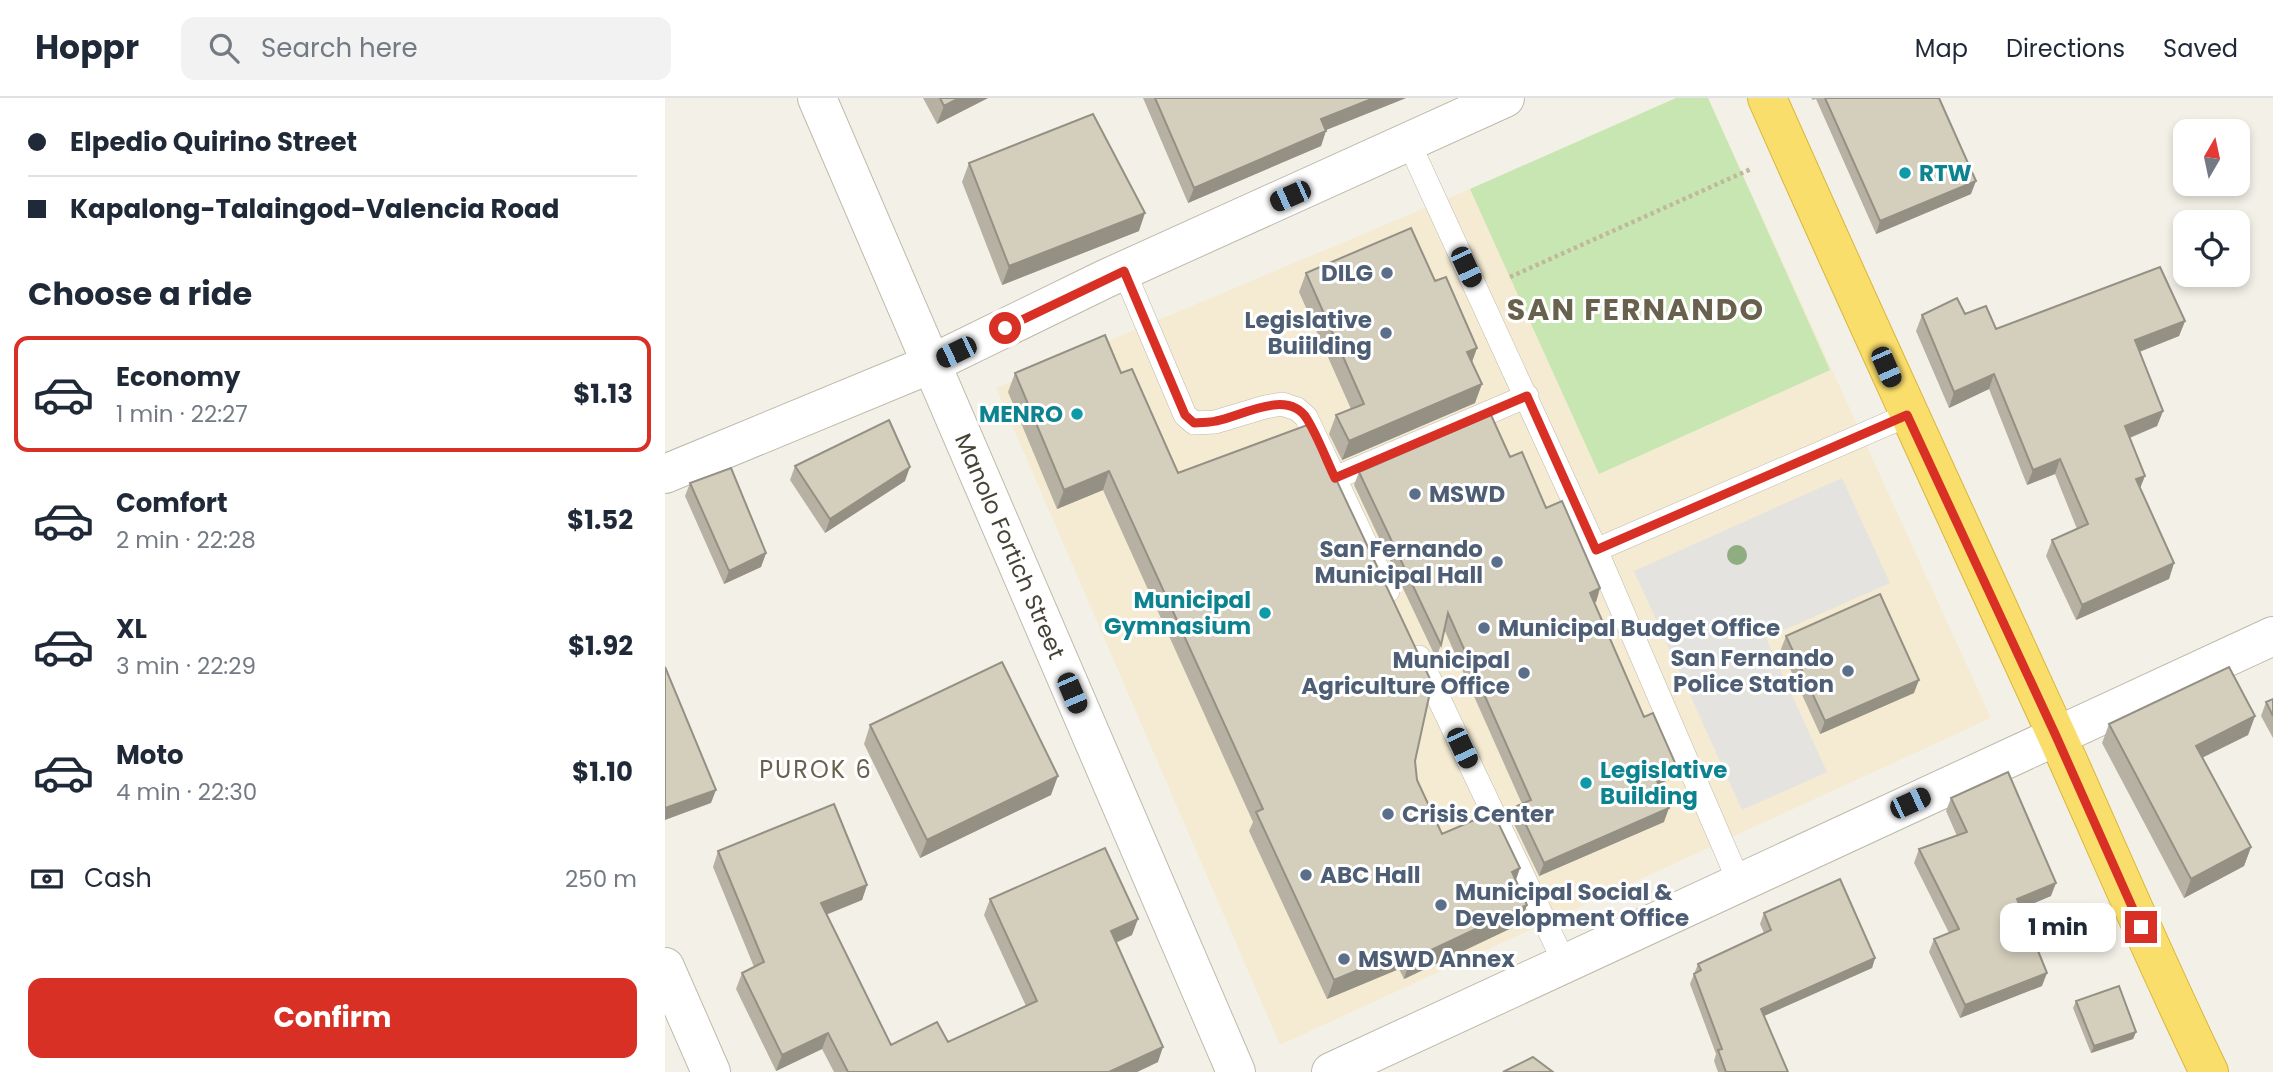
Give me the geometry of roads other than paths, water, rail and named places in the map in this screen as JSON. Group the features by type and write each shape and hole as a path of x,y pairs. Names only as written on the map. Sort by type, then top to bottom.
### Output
{"highway":[{"path":"1767,98 1907,415 2056,736 2162,975 2209,1072"}],"street":[{"name":"Manolo Fortich Street","path":"817,98 1236,1072"},
{"path":"665,474 931,364 1124,271 1505,98"},
{"path":"1331,1072 2273,636"},
{"path":"665,967 711,1072"}],"lane":[{"path":"1409,143 1596,550 1739,882"},
{"path":"1124,271 1185,415 1194,423 1215,422 1282,404 1297,409 1306,417 1397,609"},
{"path":"1335,478 1527,396"},
{"path":"1596,550 1907,415"},
{"path":"1409,634 1565,964"}],"place":[{"name":"RTW","path":"1905,173"},
{"name":"DILG","path":"1387,273"},
{"name":"Legislative Buiilding","path":"1386,333"},
{"name":"MENRO","path":"1077,414"},
{"name":"MSWD","path":"1415,494"},
{"name":"San Fernando Municipal Hall","path":"1497,562"},
{"name":"Municipal Gymnasium","path":"1265,613"},
{"name":"Municipal Budget Office","path":"1484,628"},
{"name":"San Fernando Police Station","path":"1848,671"},
{"name":"Municipal Agriculture Office","path":"1524,673"},
{"name":"Legislative Building","path":"1586,783"},
{"name":"Crisis Center","path":"1388,814"},
{"name":"ABC Hall","path":"1306,875"},
{"name":"Municipal Social & Development Office","path":"1441,905"},
{"name":"MSWD Annex","path":"1344,959"}],"district":[{"name":"SAN FERNANDO","path":"1636,309"},
{"name":"PUROK 6","path":"816,769"}]}
